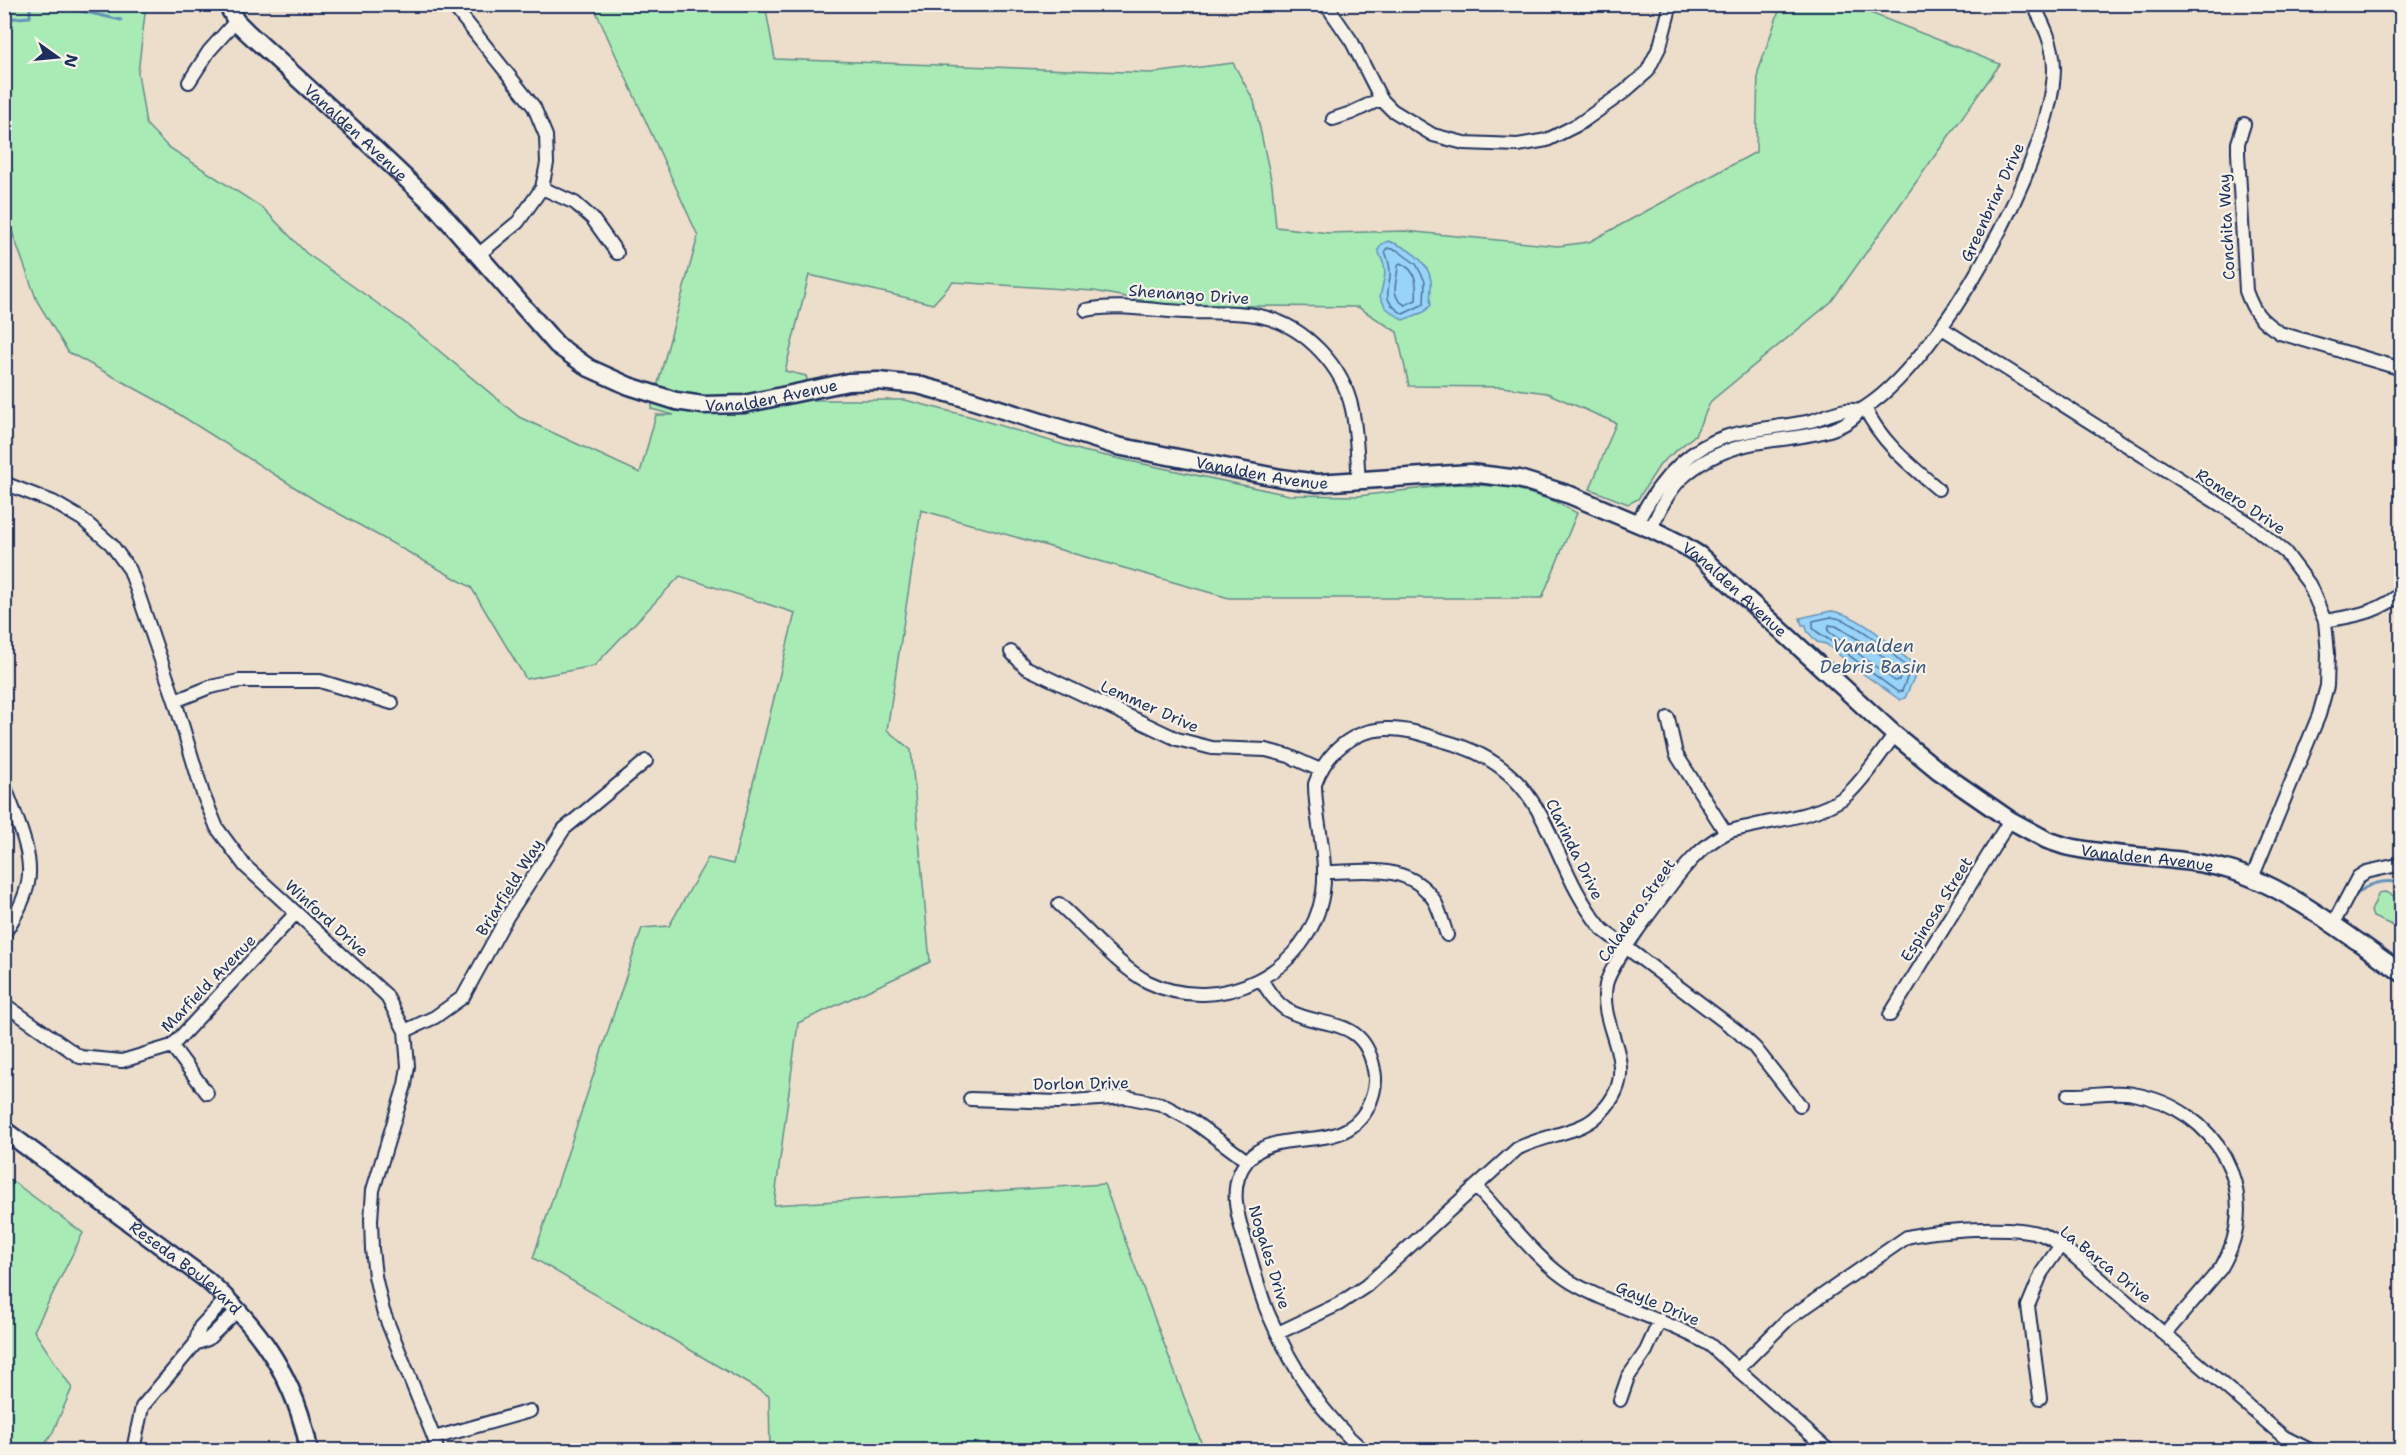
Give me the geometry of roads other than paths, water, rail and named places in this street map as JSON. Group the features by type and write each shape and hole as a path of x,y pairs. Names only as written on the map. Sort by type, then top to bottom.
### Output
{"main road":[{"name":"Vanalden Avenue","path":"227,4 236,21 437,208 557,345 589,368 629,386 676,401 703,405 744,404 848,382 878,381 908,384 955,395 1117,446 1317,483 1470,473 1519,478 1570,495 1644,526 1683,544 1699,555 1895,735 1939,771 2010,820 2047,840 2065,846 2205,866 2252,878 2274,888 2402,973"},
{"name":"Reseda Boulevard","path":"4,1130 207,1280 232,1304 265,1341 284,1375 303,1425 309,1450"}],"street":[{"path":"452,4 534,107 546,136 547,163 542,188 518,222 478,255"},
{"path":"1329,6 1361,57 1381,99 1392,110 1433,135 1464,143 1518,145 1547,140 1579,124 1624,92 1647,72 1660,46 1671,4"},
{"name":"Greenbriar Drive","path":"1862,410 1904,373 1942,328 1991,248 2030,163 2050,109 2054,68 2048,30 2033,4"},
{"path":"189,82 208,51 236,21"},
{"path":"1333,119 1360,110 1381,99"},
{"name":"Conchita Way","path":"2244,124 2238,143 2238,153 2246,291 2254,312 2265,324 2280,333 2402,369"},
{"path":"542,188 575,203 592,218 618,253"},
{"name":"Shenango Drive","path":"1086,310 1115,305 1168,311 1244,314 1265,317 1286,325 1315,345 1345,386 1352,409 1359,482"},
{"name":"Romero Drive","path":"1942,328 2249,523 2285,552 2309,584 2325,621 2328,654 2327,686 2319,715 2252,878"},
{"path":"1644,526 1661,482 1691,455 1715,441 1741,433 1810,421 1846,410 1862,410 1890,445 1938,489"},
{"name":"Winford Drive","path":"4,483 53,502 82,519 111,544 130,570 175,701 202,794 217,828 245,866 386,995 405,1031 408,1066 405,1085 373,1190 372,1249 383,1311 437,1450"},
{"path":"2325,621 2373,612 2402,592"},
{"name":"Lemmer Drive","path":"1011,652 1025,667 1177,739 1212,748 1266,750 1289,756 1320,770"},
{"path":"175,701 210,687 239,681 320,681 392,703"},
{"path":"1668,718 1676,754 1726,833"},
{"name":"Clarinda Drive","path":"1059,904 1131,971 1148,982 1170,990 1208,994 1232,991 1261,979 1295,954 1313,923 1322,895 1325,872 1315,799 1315,784 1320,770 1330,754 1351,738 1375,729 1398,728 1474,751 1497,765 1521,785 1538,807 1589,914 1603,930 1749,1042 1800,1105"},
{"name":"Caladero Street","path":"1278,1333 1339,1304 1366,1286 1516,1149 1532,1141 1581,1127 1594,1119 1607,1106 1616,1088 1620,1068 1618,1050 1606,1007 1606,985 1612,968 1664,894 1698,853 1726,833 1819,810 1846,796 1895,735"},
{"name":"Briarfield Way","path":"405,1031 435,1017 463,997 507,917 564,829 646,761"},
{"path":"4,784 27,854 28,882 20,906 4,934"},
{"name":"Espinosa Street","path":"1890,1015 2010,820"},
{"path":"2332,926 2358,877 2366,872 2402,864"},
{"path":"1325,872 1387,872 1406,875 1433,899 1447,935"},
{"name":"Marfield Avenue","path":"4,1004 80,1057 122,1060 172,1046 296,913"},
{"path":"1247,1161 1270,1145 1332,1136 1349,1129 1362,1117 1371,1101 1375,1087 1373,1064 1362,1042 1350,1031 1336,1024 1288,1010 1273,998 1261,979"},
{"path":"172,1046 207,1093"},
{"path":"2068,1095 2091,1096 2113,1092 2133,1094 2150,1098 2181,1112 2206,1129 2224,1155 2235,1182 2237,1214 2228,1257 2165,1334"},
{"name":"Dorlon Drive","path":"970,1099 1058,1102 1125,1097 1161,1104 1193,1121 1247,1161"},
{"name":"Nogales Drive","path":"1247,1161 1239,1177 1235,1195 1237,1216 1267,1311 1309,1389 1349,1438 1364,1450"},
{"name":"Gayle Drive","path":"1476,1187 1553,1270 1587,1291 1689,1332 1710,1345 1828,1450"},
{"name":"La Barca Drive","path":"1738,1369 1788,1319 1907,1237 1930,1232 2019,1230 2041,1234 2061,1245 2284,1437 2310,1450"},
{"path":"2040,1398 2028,1306 2043,1272 2061,1245"},
{"path":"133,1450 142,1407 195,1344 208,1339 232,1304"},
{"path":"1620,1400 1628,1377 1646,1351 1660,1320"},
{"path":"434,1438 530,1411"}],"water":[{"path":"1388,241 1416,255 1426,267 1431,281 1431,305 1424,312 1403,320 1386,308 1380,297 1385,274 1378,250"},
{"name":"Vanalden Debris Basin","path":"1831,611 1866,625 1918,669 1905,698 1900,700 1826,644 1817,642 1807,631 1806,625 1802,625 1800,618"}],"waterway":[{"path":"4,19 30,17 30,4"},
{"path":"50,4 121,20"},
{"path":"2355,896 2376,883 2402,883"}]}
